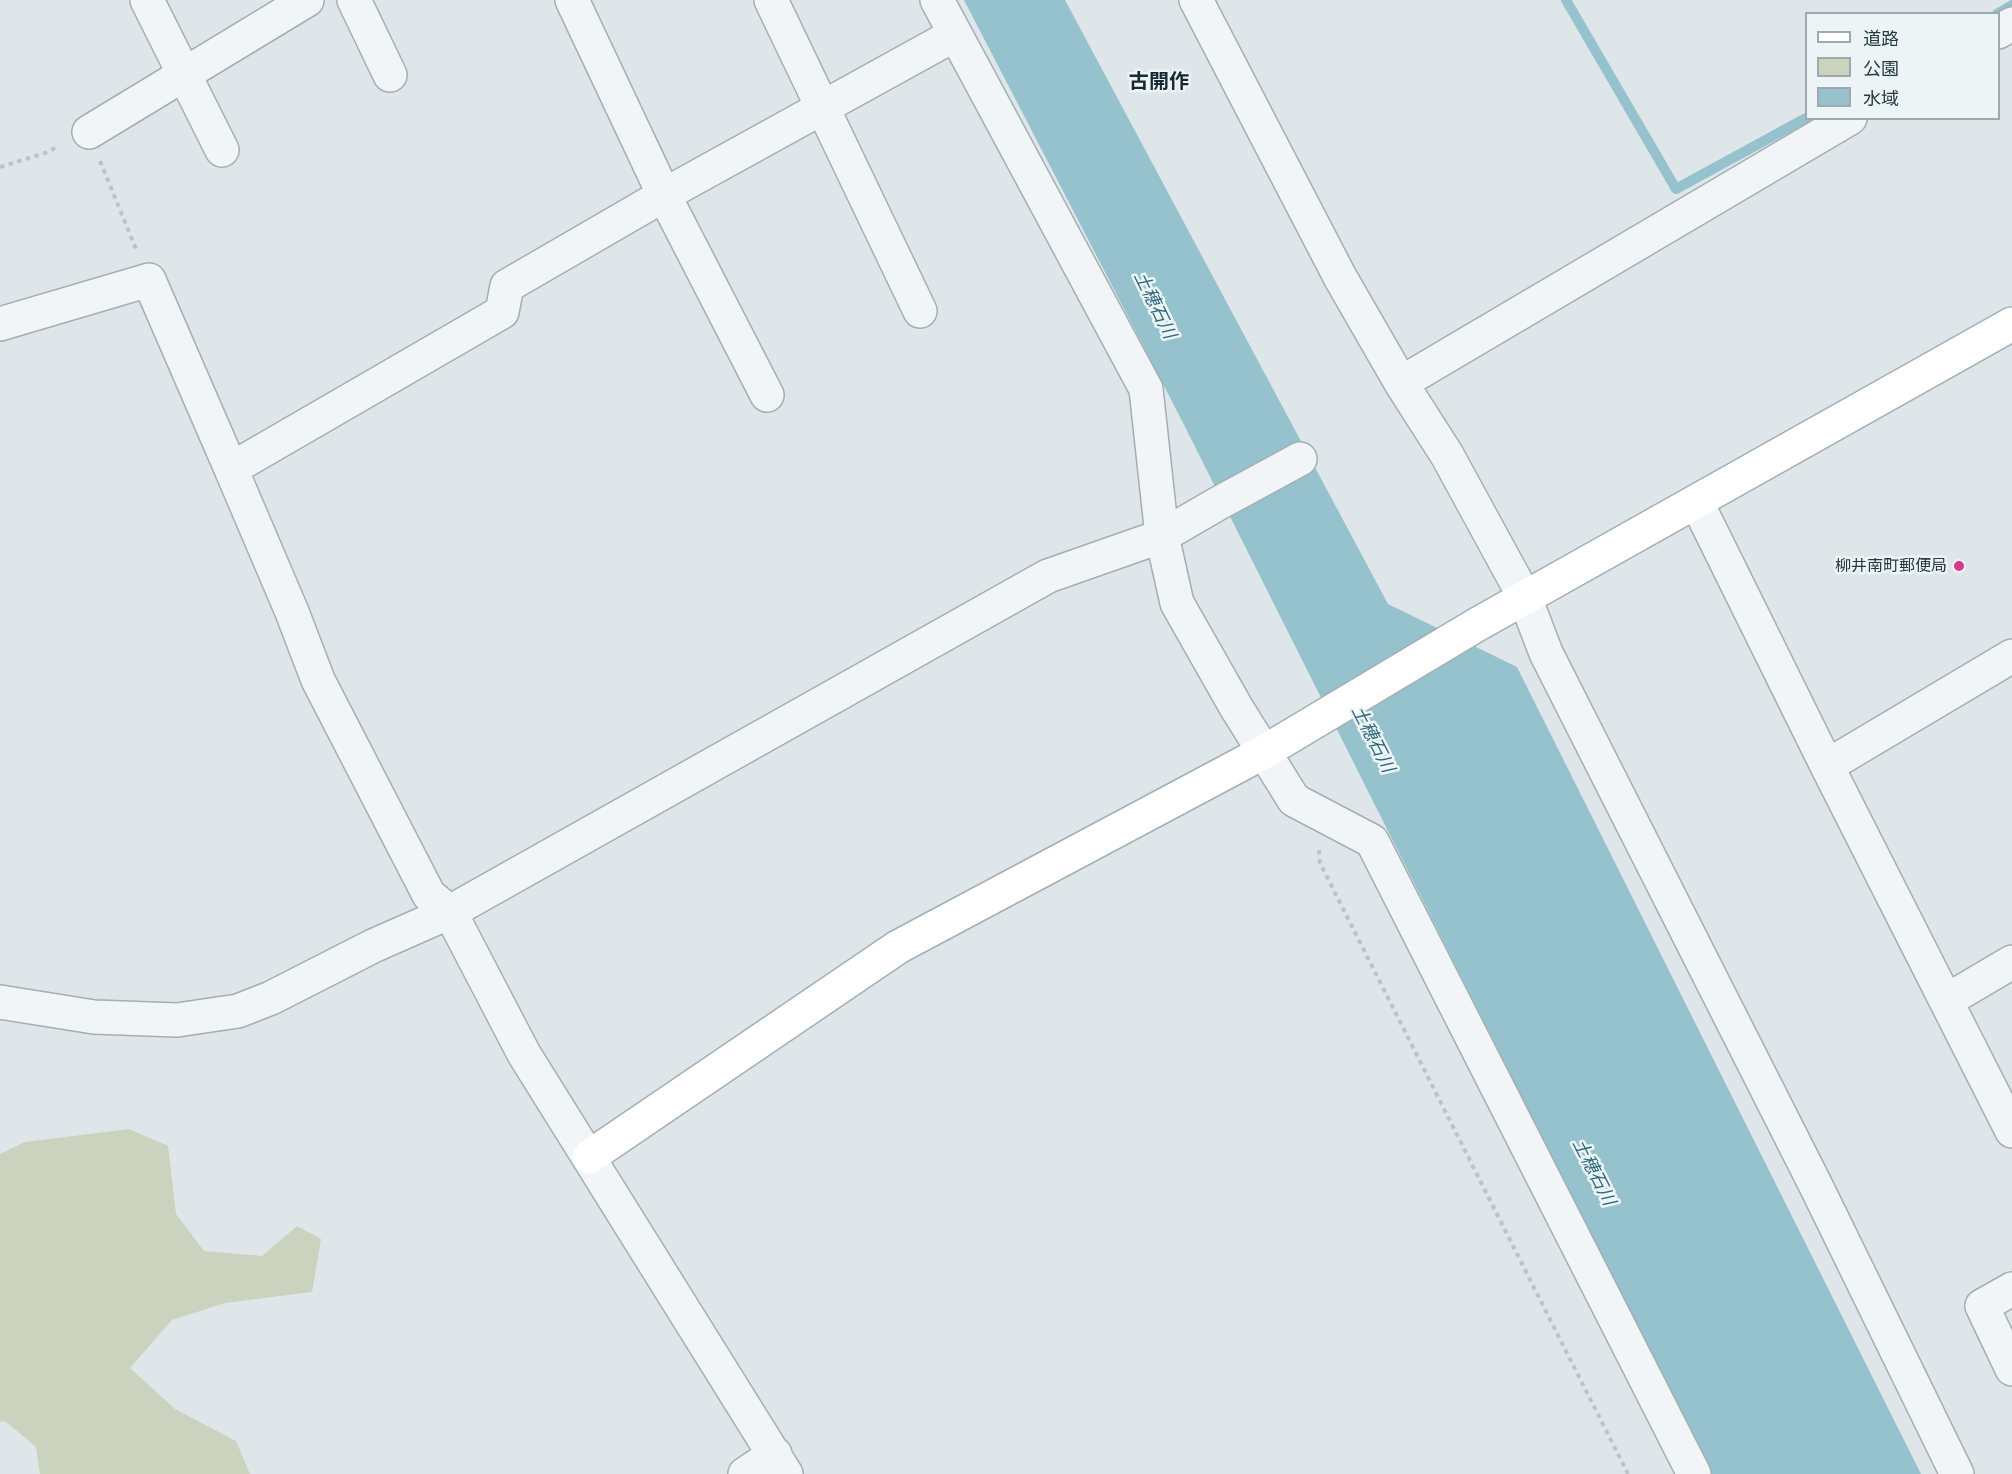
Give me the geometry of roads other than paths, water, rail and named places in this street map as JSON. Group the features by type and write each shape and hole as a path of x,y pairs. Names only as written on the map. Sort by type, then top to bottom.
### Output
{"street":[{"path":"147,0 222,150"},
{"path":"89,132 307,0"},
{"path":"354,0 390,75"},
{"path":"572,0 664,195 766,395"},
{"path":"771,0 920,311"},
{"path":"937,0 1146,389 1162,536 1177,603 1294,800 1371,841 1694,1474"},
{"path":"1196,0 1340,277 1401,383 1447,455 1525,598 1546,653 1811,1176 1957,1474"},
{"path":"231,469 502,312 507,286 664,195 954,35"},
{"path":"1401,383 1847,120"},
{"path":"0,324 149,280 292,612 318,680 429,895 450,912 524,1054 780,1464 745,1474"},
{"path":"589,1157 898,947 1264,752 1478,624 2012,324"},
{"path":"0,1002 94,1017 177,1020 238,1011 271,998 373,946 450,912 1048,576 1162,536 1219,502 1300,459"},
{"path":"1697,502 1827,766 2012,1131"},
{"path":"1827,766 2012,657"},
{"path":"1946,1001 2012,962"},
{"path":"2012,1289 1982,1306 2012,1369"}],"water":[{"name":"土穂石川","path":"964,0 1065,0 1388,604 1517,667 1921,1474 1711,1474 1177,411"}],"waterway":[{"path":"1566,0 1676,189 1805,119"},
{"path":"2000,12 2012,5"}],"place":[{"name":"柳井南町郵便局","path":"1959,566"}],"district":[{"name":"古開作","path":"1159,82"}]}
